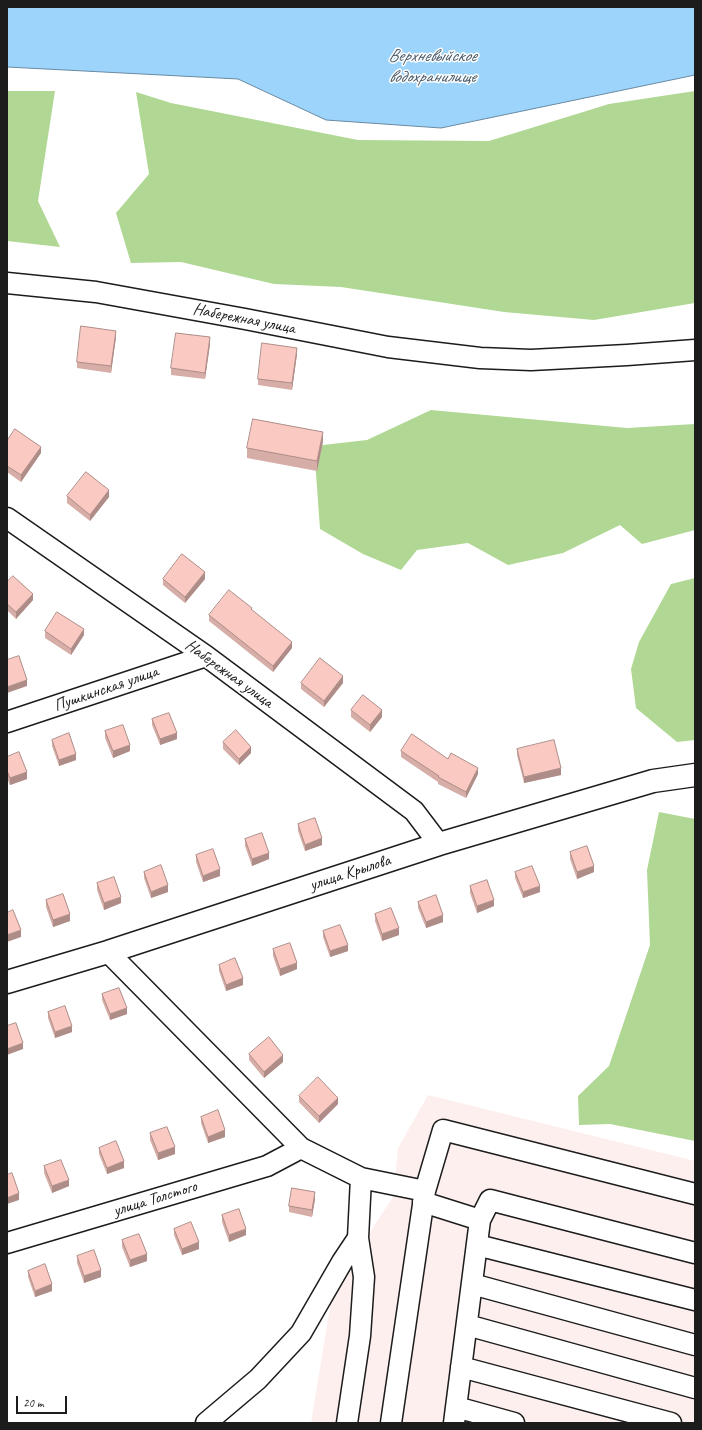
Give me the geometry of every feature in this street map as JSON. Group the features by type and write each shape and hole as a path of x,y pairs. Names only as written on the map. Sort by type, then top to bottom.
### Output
{"main road":[{"name":"улица Крылова","path":"7,982 108,952 439,844 653,781 695,774"}],"street":[{"name":"Набережная улица","path":"7,283 96,292 245,318 388,347 480,358 531,360 695,350"},
{"name":"Набережная улица","path":"7,518 206,656 414,811 439,844"},
{"name":"Пушкинская улица","path":"7,722 206,656"},
{"path":"108,952 301,1148 361,1178 394,1185 480,1220"},
{"path":"391,1423 424,1196 443,1130 695,1194"},
{"name":"улица Толстого","path":"7,1243 267,1166 301,1148"},
{"path":"346,1423 360,1336 364,1277 358,1238 361,1178"},
{"path":"514,1423 455,1415 480,1220 490,1200 695,1253"},
{"path":"206,1423 258,1379 301,1333 342,1262 358,1238"},
{"path":"477,1246 695,1300"},
{"path":"472,1284 695,1345"},
{"path":"466,1325 695,1388"},
{"path":"461,1367 672,1423"}],"shaded area":[{"path":"428,1095 695,1161 695,1423 311,1423 333,1289 393,1197 398,1148"}],"green space":[{"path":"7,91 55,91 38,201 60,247 7,241"},
{"path":"695,91 695,303 594,320 504,312 341,287 274,284 181,262 131,263 116,213 149,174 136,92 171,103 358,140 489,141 609,104"},
{"path":"431,410 627,428 695,424 695,530 642,544 620,525 563,553 508,565 468,543 417,550 401,570 363,554 320,529 314,446 367,440"},
{"path":"695,578 695,740 677,742 636,708 631,669 639,642 671,584"},
{"path":"659,812 695,819 695,1141 610,1124 579,1125 578,1096 609,1066 650,945 647,870"}],"water":[{"name":"Верхневыйское водохранилище","path":"7,7 695,7 695,75 441,128 326,120 238,79 7,67"}],"building":[{"path":"81,326 116,331 111,366 77,362"},
{"path":"176,333 210,337 205,373 171,368"},
{"path":"262,343 297,348 292,383 258,379"},
{"path":"253,419 323,432 317,461 247,448"},
{"path":"15,429 41,447 21,475 7,466 7,441"},
{"path":"86,472 109,490 90,515 67,496"},
{"path":"182,554 205,572 185,597 163,579"},
{"path":"13,576 33,594 16,612 7,604 7,582"},
{"path":"229,590 292,642 273,666 209,615"},
{"path":"57,612 84,629 71,649 45,631"},
{"path":"19,656 27,680 7,687 7,660"},
{"path":"320,658 343,676 324,701 301,683"},
{"path":"363,695 382,710 370,725 351,710"},
{"path":"169,713 177,733 160,739 152,719"},
{"path":"123,725 130,745 113,751 105,731"},
{"path":"236,730 251,747 239,759 223,742"},
{"path":"69,733 76,754 59,760 52,740"},
{"path":"412,734 448,759 451,753 478,768 466,792 438,777 439,776 401,751"},
{"path":"554,740 561,768 524,777 517,749"},
{"path":"19,752 27,772 10,778 7,771 7,757"},
{"path":"315,818 322,838 305,845 298,824"},
{"path":"262,833 269,853 252,859 245,839"},
{"path":"587,846 594,866 577,872 570,852"},
{"path":"213,849 220,869 203,876 196,855"},
{"path":"161,865 168,885 151,892 144,872"},
{"path":"532,866 540,886 523,892 515,872"},
{"path":"114,877 121,897 104,903 97,883"},
{"path":"487,880 494,900 477,906 470,886"},
{"path":"63,894 70,914 53,920 46,900"},
{"path":"436,895 443,915 426,922 418,902"},
{"path":"391,908 399,928 382,934 375,914"},
{"path":"13,910 21,930 7,935 7,913"},
{"path":"340,925 348,945 330,951 323,931"},
{"path":"290,943 297,963 280,969 273,949"},
{"path":"235,958 243,978 226,985 219,965"},
{"path":"119,988 127,1008 110,1014 102,994"},
{"path":"65,1006 72,1026 55,1032 48,1012"},
{"path":"16,1023 23,1043 7,1049 7,1026"},
{"path":"269,1037 283,1055 264,1072 249,1054"},
{"path":"318,1077 338,1098 319,1116 299,1096"},
{"path":"218,1110 225,1130 208,1137 201,1117"},
{"path":"167,1127 175,1147 158,1153 150,1133"},
{"path":"116,1141 124,1161 107,1168 99,1148"},
{"path":"61,1160 69,1180 52,1186 44,1166"},
{"path":"12,1173 19,1193 7,1198 7,1175"},
{"path":"292,1188 315,1192 312,1210 289,1206"},
{"path":"239,1209 246,1229 229,1235 222,1215"},
{"path":"191,1222 199,1242 182,1249 174,1229"},
{"path":"139,1234 147,1254 130,1260 122,1240"},
{"path":"94,1250 101,1270 84,1276 77,1256"},
{"path":"45,1264 52,1284 35,1291 28,1271"}]}
